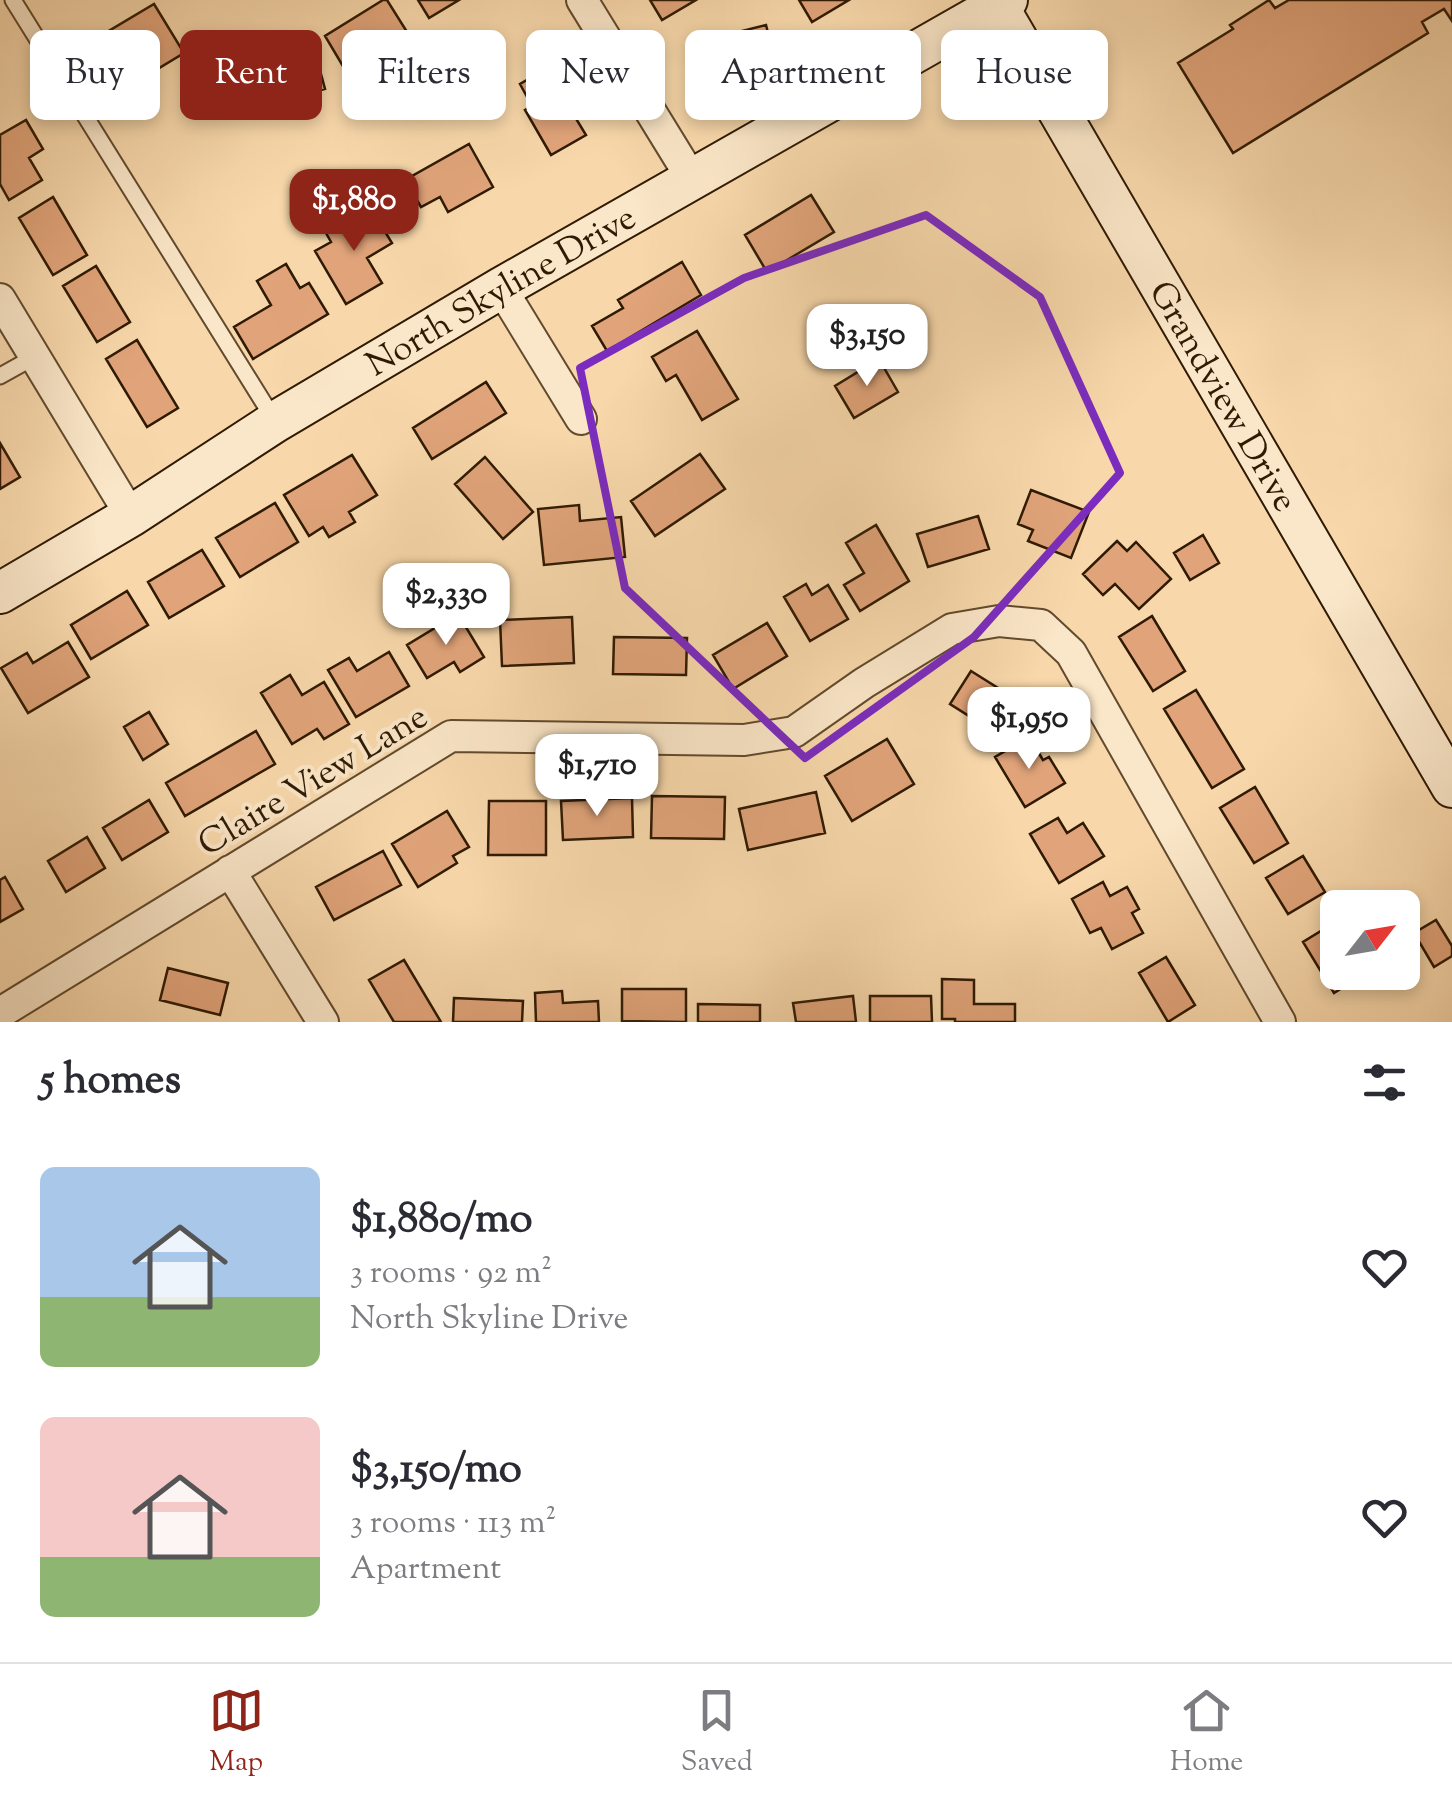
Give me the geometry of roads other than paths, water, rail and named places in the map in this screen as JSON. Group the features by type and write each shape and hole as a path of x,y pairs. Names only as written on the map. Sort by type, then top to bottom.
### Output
{"main road":[{"name":"North Skyline Drive","path":"0,593 501,288 1002,3"},
{"name":"Grandview Drive","path":"1002,3 1452,787"}],"street":[{"path":"582,0 692,179"},
{"path":"501,288 581,419"},
{"path":"0,299 131,516"},
{"name":"Claire View Lane","path":"0,1013 451,736 744,740 794,732 952,629 999,621 1042,626 1071,652 1280,1022"},
{"path":"230,871 322,1022"}],"lane":[{"path":"13,0 276,422"},
{"path":"0,376 36,356"}]}
